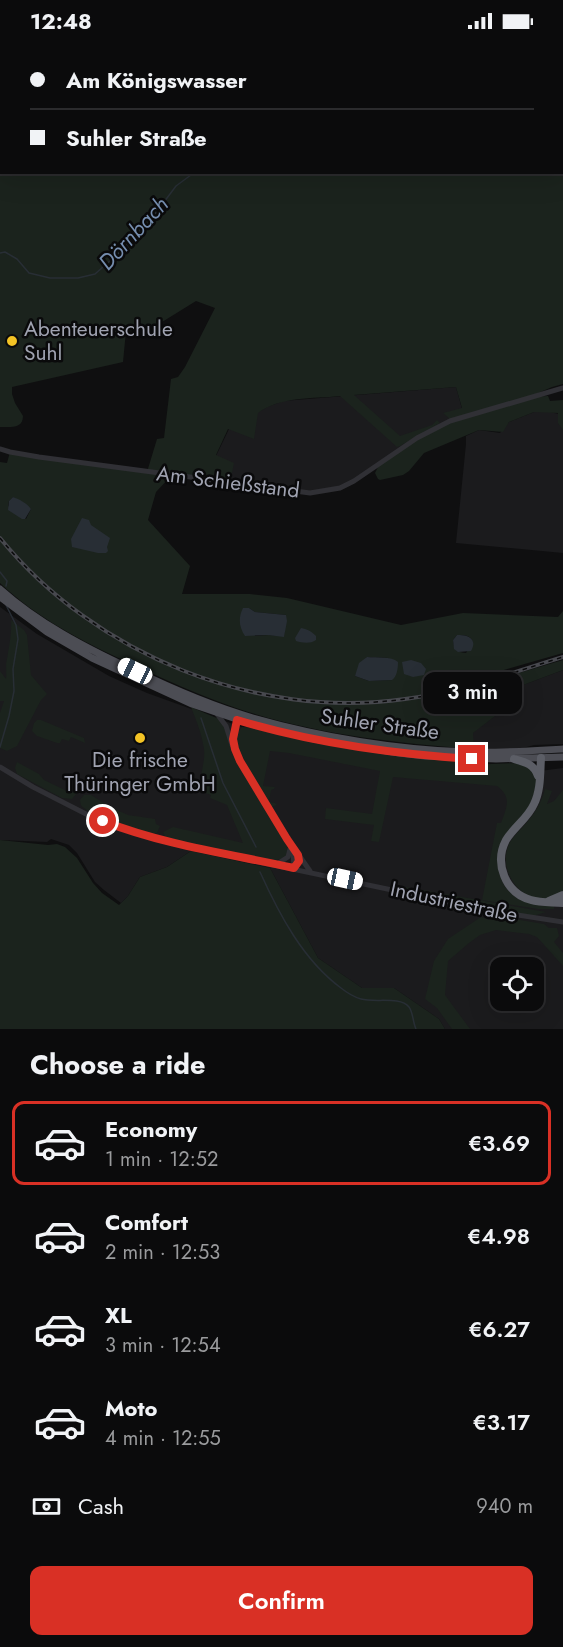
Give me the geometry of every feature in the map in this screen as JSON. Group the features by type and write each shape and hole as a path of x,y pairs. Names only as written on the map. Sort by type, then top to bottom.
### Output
{"highway":[{"path":"540,754 538,792 525,819 508,837 503,848 501,862 503,875 520,896 539,902 563,903"},
{"path":"514,759 531,765 540,780"},
{"path":"539,902 553,900 563,895"}],"main road":[{"path":"0,589 43,622 80,644 234,716"},
{"path":"0,597 34,624 92,658 179,698 216,713 234,716"},
{"name":"Suhler Straße","path":"234,716 246,715 328,735 398,746 563,757"},
{"name":"Suhler Straße","path":"234,716 293,735 399,753 472,759 514,759 563,749"}],"street":[{"name":"Am Schießstand","path":"0,449 39,457 310,493 340,488 354,482 417,438 450,421 563,388"},
{"path":"216,713 224,722 240,761 287,839 310,871"},
{"path":"228,731 228,725 234,716"},
{"path":"234,716 235,749"},
{"name":"Industriestraße","path":"0,767 86,814 153,838 492,911 563,922"},
{"path":"277,864 287,859 290,854 287,839"},
{"path":"287,839 293,851 294,868"},
{"path":"294,868 299,861 298,855"}],"shaded area":[{"path":"0,174 563,174 563,384 529,397 548,396 550,401 563,400 563,430 558,423 558,413 534,412 509,422 503,432 479,430 424,453 403,475 380,480 375,473 379,465 450,419 443,413 462,408 456,387 354,395 400,436 432,425 437,420 440,423 397,447 340,396 287,401 258,413 254,439 228,429 216,455 234,463 230,483 165,475 170,477 156,492 148,520 190,566 182,594 250,594 287,598 401,625 463,613 558,617 563,611 563,653 441,688 444,695 563,660 563,670 502,693 507,707 473,733 474,749 414,744 324,731 236,708 168,681 77,637 29,607 0,583 0,462 7,463 10,452 147,472 157,439 164,438 171,379 178,377 185,367 215,308 196,301 154,327 126,331 123,362 12,387 15,403 23,416 21,423 15,426 0,427","holes":["13,497 31,509 26,519 8,506","249,608 255,612 286,615 284,636 255,636","457,635 467,636 473,642 466,653 457,651 453,640","367,657 389,658 392,680 369,681 355,676"]},
{"path":"456,387 464,416 340,488 310,493 230,483 216,456 229,429 267,407 283,401"},
{"path":"534,412 563,415 563,553 456,543 466,436 479,430 500,433 509,422"},
{"path":"13,497 31,509 25,519 8,510 9,501"},
{"path":"82,518 89,520 91,525 110,538 106,553 72,547 71,539"},
{"path":"0,607 37,634 109,676 147,693 314,753 516,774 563,768 563,1029 445,1029 439,1019 394,988 362,988 318,958 270,868 191,851 167,867 140,877 121,903 95,882 77,853 69,845 51,839 47,842 0,840"},
{"path":"243,608 249,608 255,612 286,615 284,637 245,636 240,622"},
{"path":"11,620 27,635 31,675 47,694 41,700 17,746 7,751 0,748 0,713 4,701 0,701 0,671 6,679"},
{"path":"301,628 316,636 316,640 306,643 296,641 295,638"},
{"path":"457,635 465,635 473,640 471,651 458,652 454,649 453,640"},
{"path":"367,657 388,658 398,662 394,679 369,681 355,676 359,663"},
{"path":"411,660 421,663 426,669 424,675 413,677 404,674 402,662"},
{"path":"563,670 563,744 534,745 519,749 474,749 472,733 507,707 501,693"},
{"path":"191,707 221,720 239,763 288,848 286,856 274,860 235,854 166,838 163,832 173,827 243,843 227,805 210,798 211,795 203,792 201,787 204,749"},
{"path":"37,720 84,738 85,743 71,737 69,741 62,739 60,743 57,743 37,736 32,731"},
{"path":"242,727 309,740 417,756 482,764 519,763 528,765 534,772 535,791 531,803 498,857 499,869 502,880 513,895 531,904 554,906 554,909 538,909 482,900 497,823 501,823 507,803 505,794 497,786 393,777 379,842 371,841 374,825 325,819 326,808 372,814 380,771 270,751 263,786 275,787 271,790 269,802 277,805 271,807 239,749 236,740 237,733"},
{"path":"17,762 39,774 44,780 69,792 73,792 76,788 80,789 72,799 62,798 17,774 15,768"},
{"path":"545,789 552,791 547,804 554,801 563,790 563,892 550,897 536,898 522,891 511,878 506,855 511,840 531,818"},
{"path":"84,795 91,795 128,815 155,819 156,824 160,826 157,833 132,829 90,812 81,805 80,800"},
{"path":"0,840 57,844 65,847 77,858 102,893 119,905 128,896 140,877 167,867 191,851 270,868 318,958 362,988 394,988 439,1019 445,1029 0,1029"},
{"path":"394,885 546,912 533,916 508,912 407,890"},
{"path":"495,916 557,928 559,936 554,942 563,953 563,966 537,937 529,934 496,930 480,935 448,961 445,995 470,1029 452,1029 437,1008 425,999 434,961 448,939 481,917 490,920"}],"waterway":[{"name":"Dörnbach","path":"0,253 5,252 17,259 29,273 50,278 78,278 95,274 149,222 176,186 192,174"},
{"path":"0,572 7,581 6,586"},
{"path":"0,747 14,691 13,669 18,639 16,625 6,605"},
{"path":"201,718 223,783 256,847"},
{"path":"260,872 293,935 327,977 358,998 405,1004 410,1009 416,1029"}],"railway":[{"path":"0,538 39,579 82,615 131,646 182,670 236,688 292,699 349,703 405,699 465,687 563,657"}],"place":[{"name":"Abenteuerschule Suhl","path":"12,341"},
{"name":"Die frische Thüringer GmbH","path":"140,738"}],"route":[{"path":"103,821 153,838 294,868 299,861 298,855 251,780 235,749 233,735 237,720 293,735 336,743 399,753 472,759"}]}
